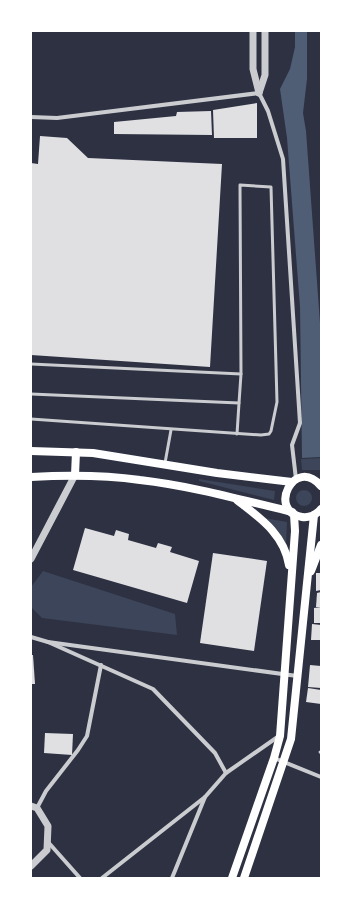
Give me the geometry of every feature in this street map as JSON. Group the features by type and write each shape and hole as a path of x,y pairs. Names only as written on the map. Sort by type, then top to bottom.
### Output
{"main road":[{"path":"31,451 93,453 217,473 294,481 306,477 319,482"},
{"path":"76,452 76,475"},
{"path":"31,476 76,475 140,479 233,498 293,513 303,517 311,517 319,511"},
{"path":"232,878 274,758 280,736 295,531 293,513 285,501 285,494 288,487 294,481"},
{"path":"233,498 260,518 284,545 291,578"},
{"path":"244,878 291,739 307,581 319,511"},
{"path":"307,581 321,546"}],"street":[{"path":"253,31 253,69 259,93 268,110 283,159 300,423 292,446 294,481"},
{"path":"259,93 265,75 265,31"},
{"path":"31,117 58,118 259,93"},
{"path":"31,559 76,475"},
{"path":"31,637 48,642 153,689 215,753 226,773"},
{"path":"48,642 298,676"},
{"path":"31,866 47,850 48,826 34,807 87,736 101,665"},
{"path":"102,878 205,797 226,773 280,736"},
{"path":"274,758 321,777"},
{"path":"172,878 205,797"},
{"path":"47,841 80,878"}],"lane":[{"path":"31,419 171,430 237,434 261,435 268,434 271,431 277,402 271,186 240,185 242,374 237,434"},
{"path":"31,364 242,374"},
{"path":"31,394 239,403"},
{"path":"165,464 171,430"}],"shaded area":[{"path":"295,31 307,31 307,79 303,113 306,131 320,323 321,457 302,458 300,307 287,138 280,89 290,69 295,47"},
{"path":"321,458 321,470 302,470 301,459"},
{"path":"199,479 275,491 274,500 199,481"},
{"path":"304,490 310,492 312,498 310,504 304,506 298,504 296,498 298,492"},
{"path":"264,518 287,522 286,546"},
{"path":"43,571 175,614 177,635 42,618 31,607 31,587"}],"building":[{"path":"257,103 257,138 214,138 213,110"},
{"path":"211,111 212,135 114,134 114,122 176,116 177,112"},
{"path":"40,136 67,138 88,158 222,164 210,367 31,355 31,163 38,164"},
{"path":"85,528 114,536 116,530 129,534 128,540 156,548 158,543 172,547 170,552 199,561 187,603 73,570"},
{"path":"213,553 267,561 254,651 200,643"},
{"path":"316,573 321,573 321,590 316,591"},
{"path":"321,592 321,607 316,607 317,593"},
{"path":"321,607 321,623 314,623 314,608"},
{"path":"312,624 321,625 321,640 311,640"},
{"path":"31,655 33,655 35,684 31,684"},
{"path":"310,665 321,666 321,688 308,687"},
{"path":"308,688 321,690 321,704 306,702"},
{"path":"45,733 73,734 72,755 44,753"}]}
